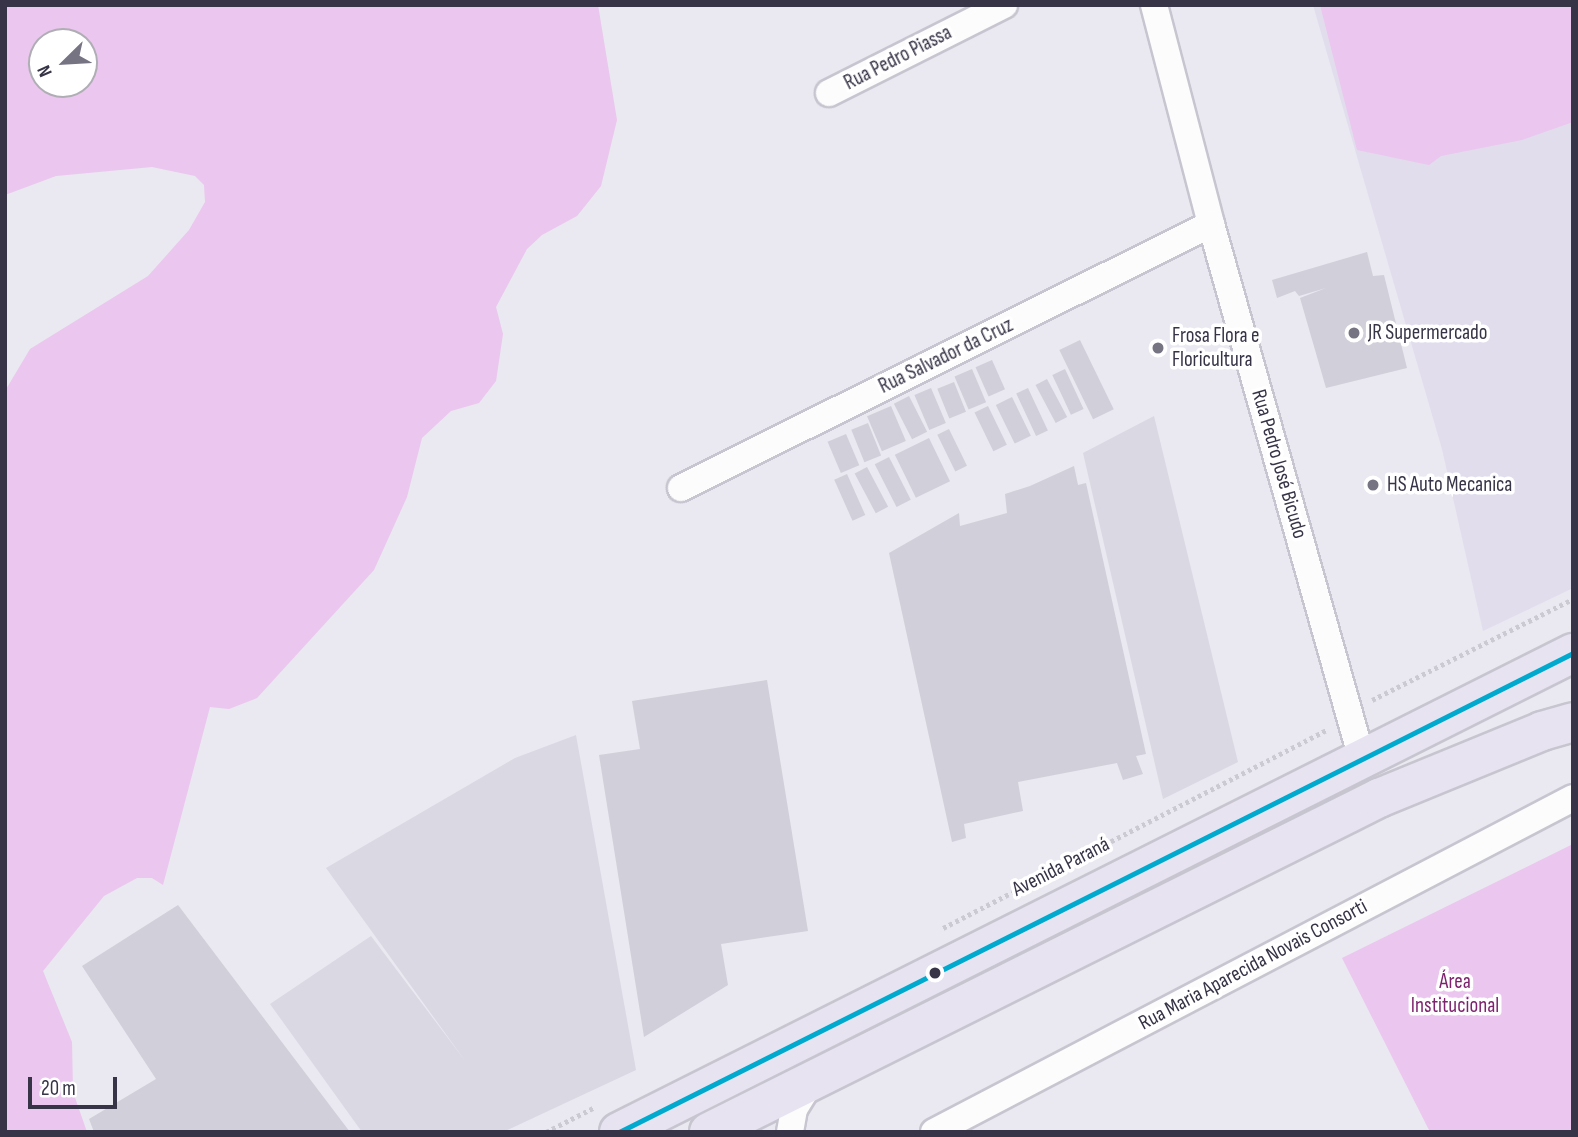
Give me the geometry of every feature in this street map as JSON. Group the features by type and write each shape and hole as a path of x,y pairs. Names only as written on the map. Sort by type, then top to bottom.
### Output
{"main road":[{"name":"Avenida Paraná","path":"608,1119 1362,760 1573,653"},
{"path":"709,1132 1379,798 1542,731 1573,722"}],"street":[{"name":"Rua Pedro Piassa","path":"829,93 1004,5"},
{"name":"Rua Pedro José Bicudo","path":"1154,5 1211,224 1362,760"},
{"name":"Rua Salvador da Cruz","path":"681,488 1211,224"},
{"name":"Rua Maria Aparecida Novais Consorti","path":"933,1132 1573,798"},
{"path":"790,1132 794,1109 812,1080"}],"path":[{"name":"Avenida Paraná","path":"930,934 1350,718 1379,695 1573,599"},
{"path":"546,1132 608,1119"}],"shaded area":[{"path":"1313,5 1573,5 1573,588 1483,631 1442,449"},
{"path":"1154,416 1238,762 1163,799 1083,453"},
{"path":"576,735 636,1070 503,1132 362,1132 270,1004 371,936 466,1062 326,868 515,758"}],"green space":[{"path":"5,5 598,5 617,120 601,186 577,216 542,235 527,249 496,307 503,334 496,381 479,403 451,411 422,438 407,497 374,570 257,698 229,709 210,707 163,885 152,878 137,878 104,896 43,971 72,1042 73,1092 87,1132 5,1132 5,391 30,349 148,276 189,230 205,202 204,185 195,176 152,167 56,176 5,195"},
{"path":"1320,5 1573,5 1573,122 1522,140 1441,156 1429,165 1357,150"},
{"name":"Área Institucional","path":"1573,844 1573,1132 1430,1132 1342,958"}],"building":[{"name":"JR Supermercado","path":"1367,252 1373,276 1384,275 1407,368 1326,388 1300,298 1326,288 1299,296 1295,291 1277,298 1272,280"},
{"path":"1080,340 1114,409 1093,419 1059,350"},
{"path":"992,360 1005,389 989,397 976,367"},
{"path":"972,369 986,402 969,410 955,376"},
{"path":"1065,369 1084,409 1071,415 1052,375"},
{"path":"1047,379 1067,417 1056,423 1036,385"},
{"path":"954,382 966,412 949,418 937,389"},
{"path":"931,388 946,423 929,430 914,395"},
{"path":"1028,388 1048,431 1036,436 1016,393"},
{"path":"909,396 927,432 912,439 894,404"},
{"path":"1012,397 1031,436 1015,444 996,405"},
{"path":"891,406 906,441 882,451 867,416"},
{"path":"988,406 1007,445 993,451 975,413"},
{"path":"868,423 881,455 864,462 851,430"},
{"path":"949,429 967,466 955,472 937,435"},
{"path":"846,434 859,465 841,473 828,442"},
{"path":"929,438 950,481 916,498 895,455"},
{"path":"889,457 911,500 897,507 875,464"},
{"path":"1074,466 1078,485 1086,483 1146,754 1136,756 1143,774 1123,780 1117,763 1018,782 1023,811 964,824 966,838 952,842 889,553 959,513 960,526 1007,513 1005,494"},
{"path":"867,467 888,507 876,513 855,474"},
{"path":"847,474 865,515 853,521 834,480"},
{"path":"767,680 808,931 721,944 728,985 644,1037 599,755 640,749 632,701"},
{"path":"178,905 350,1132 94,1132 89,1119 156,1079 82,966"}],"transit line":[{"path":"619,1132 1573,653"}],"place":[{"name":"JR Supermercado","path":"1354,333"},
{"name":"Frosa Flora e Floricultura","path":"1158,348"},
{"name":"HS Auto Mecanica","path":"1373,485"}]}
